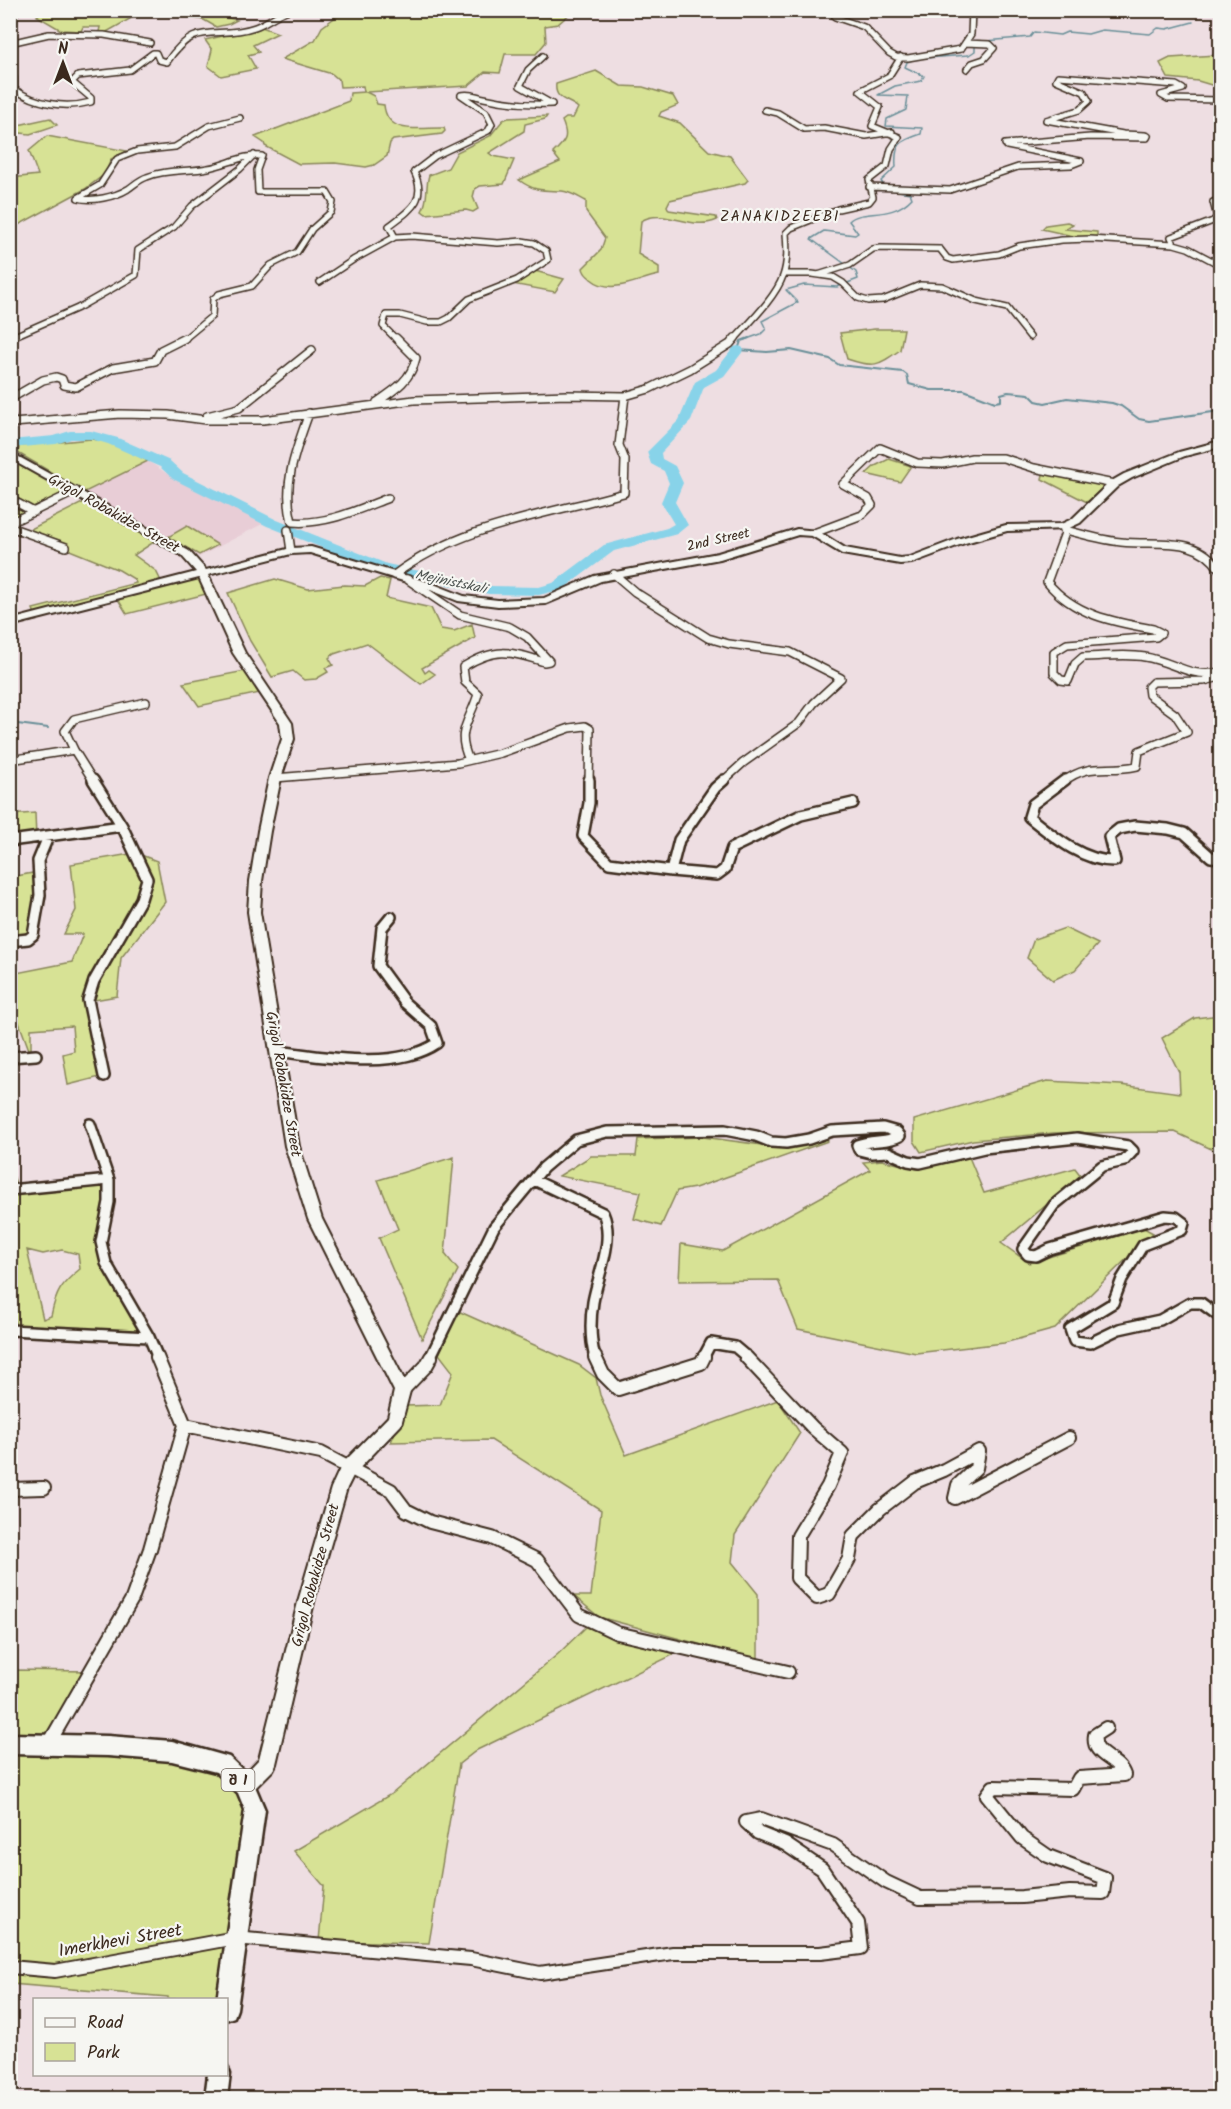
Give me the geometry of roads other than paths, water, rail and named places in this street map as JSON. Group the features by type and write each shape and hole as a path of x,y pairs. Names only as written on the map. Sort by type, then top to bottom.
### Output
{"main road":[{"name":"შ 1","path":"10,1744 172,1751 222,1764 244,1786 255,1810 227,1998"},
{"path":"216,2098 219,2076"}],"street":[{"path":"10,16 18,10"},
{"path":"10,71 14,78 14,89 29,98 68,106 86,104 91,102 91,98 72,82 78,76 130,70 153,53 156,53 160,61 167,62 169,55 186,37 208,31 250,28 289,10"},
{"path":"444,10 449,15 458,10"},
{"path":"835,17 864,27 889,53 901,57 961,48 971,34 972,10"},
{"path":"10,43 49,34 104,35 150,43"},
{"path":"965,43 990,44 994,48 984,59 972,63 967,69"},
{"path":"394,237 389,226 415,205 421,189 421,183 414,172 435,156 488,131 492,124 489,113 484,108 467,101 461,95 470,93 483,98 535,105 552,104 520,86 528,70 543,56"},
{"path":"13,423 120,414 231,421 262,420 375,404 454,397 626,396 649,388 690,369 730,344 764,305 784,274 786,233 838,209 869,202 873,197 868,187 869,180 887,166 891,149 899,137 892,132 872,126 880,107 860,91 889,76 901,57"},
{"path":"868,187 890,186 950,190 1017,167 1071,165 1082,161 1012,148 1005,144 1090,137 1147,138 1148,136 1145,135 1123,134 1046,120 1079,110 1089,101 1084,92 1056,80 1058,76 1176,85 1183,89 1161,95 1168,99 1221,100"},
{"path":"765,110 783,114 804,129 832,129 867,138 892,132"},
{"path":"10,399 49,378 57,376 62,379 64,385 72,388 79,387 108,369 155,361 161,350 182,341 212,315 213,299 219,294 252,286 271,265 297,252 312,229 331,212 333,202 327,192 320,190 258,192 257,170 262,156 254,155 208,168 163,172 146,177 126,191 114,195 85,200 78,198 100,185 117,159 137,152 175,147 209,126 240,118"},
{"path":"10,338 78,308 136,275 138,250 150,240 174,227 193,205 243,169 254,155"},
{"path":"1174,244 1171,237 1179,232 1212,223 1216,217 1213,202 1221,199"},
{"path":"320,282 394,237 412,236 498,243 529,242 546,251 548,260 540,267 495,291 464,303 451,318 441,322 416,321 395,313 386,315 383,326 416,358 415,369 401,386 375,404"},
{"path":"818,275 849,265 873,249 880,248 940,249 947,258 953,260 999,254 1019,246 1089,239 1174,244 1188,248 1221,265"},
{"path":"784,274 818,275 836,279 854,296 867,301 883,300 919,285 933,284 950,288 979,302 999,304 1011,312 1030,337"},
{"path":"193,417 222,414 239,408 312,350"},
{"path":"396,574 434,548 476,533 624,493 626,483 622,469 625,460 619,445 626,396"},
{"path":"309,412 288,471 286,507 292,522 305,525 341,516 388,498"},
{"path":"10,415 13,423 10,433"},
{"path":"1064,529 1076,521 1114,484 1154,464 1221,444"},
{"path":"814,533 862,516 872,504 868,498 843,484 880,448 892,455 918,463 943,464 972,458 1003,458 1034,468 1114,484"},
{"name":"Grigol Robakidze Street","path":"10,455 194,560 239,653 286,723 288,739 275,778 256,881 254,912 278,1051 291,1146 315,1219 402,1391 395,1420 348,1469 339,1488 307,1598 267,1764 244,1786"},
{"path":"10,525 76,491"},
{"path":"10,499 34,512"},
{"path":"10,525 66,548"},
{"path":"814,533 842,551 900,561 912,560 961,541 1006,528 1064,529 1128,543 1180,546 1200,550 1214,560 1221,570"},
{"path":"1064,529 1065,537 1058,546 1053,570 1047,582 1054,593 1093,617 1153,629 1161,633 1156,637 1067,644 1054,652 1054,674 1061,680 1068,681 1075,664 1083,657 1151,657 1178,669 1200,674 1221,672"},
{"path":"288,530 291,551"},
{"name":"2nd Street","path":"10,623 291,551 311,550 396,574 473,601 527,603 546,601 582,584 614,574 720,556 797,532 814,533"},
{"path":"614,574 635,592 708,638 729,644 790,651 841,678 814,703 799,723 743,763 715,788 679,840 670,871"},
{"path":"407,579 460,615 510,627 527,637 549,661 544,662 507,650 495,650 476,658 463,667 465,682 478,694 475,710 461,732 462,747 469,760"},
{"path":"1221,677 1204,681 1153,681 1148,687 1149,695 1175,714 1187,732 1178,738 1151,744 1139,751 1137,766 1123,769 1100,768 1077,771 1033,804 1029,817 1072,848 1107,863 1115,861 1109,837 1119,829 1135,826 1184,833 1211,857 1221,858"},
{"path":"104,1076 88,1000 94,981 141,899 147,879 122,826 64,731 74,719 146,702"},
{"path":"275,778 469,760 501,753 570,728 585,726 590,729 589,803 583,836 609,863 717,875 725,869 732,848 801,815 853,803"},
{"path":"10,760 74,750"},
{"path":"10,841 122,826"},
{"path":"10,940 28,939 33,935 40,895 38,861 48,837"},
{"path":"278,1051 347,1060 393,1057 425,1051 437,1043 437,1036 427,1021 409,1008 378,966 382,928 391,917"},
{"path":"10,1057 36,1055"},
{"path":"48,1745 132,1599 150,1549 185,1425 148,1336 106,1263 101,1242 109,1202 109,1180 90,1124"},
{"path":"402,1391 426,1366 494,1227 543,1168 576,1140 607,1132 725,1130 756,1136 771,1142 786,1143 809,1139 832,1131 883,1128 897,1132 900,1136 891,1141 882,1139 867,1141 857,1145 859,1150 888,1152 908,1161 920,1163 984,1148 1077,1138 1128,1146 1133,1151 1131,1156 1122,1163 1109,1162 1102,1166 1054,1204 1023,1249 1028,1255 1036,1256 1050,1249 1107,1231 1165,1216 1176,1217 1184,1223 1182,1230 1143,1245 1122,1279 1113,1303 1070,1329 1074,1341 1090,1343 1119,1329 1160,1320 1190,1303 1202,1303 1221,1317"},
{"path":"10,1190 109,1180"},
{"path":"534,1180 603,1213 608,1224 607,1242 591,1317 591,1344 602,1373 618,1389 701,1363 711,1342 735,1347 813,1428 842,1453 828,1486 798,1536 798,1578 817,1598 829,1594 849,1559 853,1536 880,1509 915,1482 944,1470 979,1451 976,1468 958,1485 955,1498 1069,1438"},
{"path":"10,1330 148,1336"},
{"path":"185,1425 321,1453 391,1490 406,1510 430,1522 492,1538 537,1560 579,1615 617,1633 788,1672"},
{"path":"10,1489 44,1488"},
{"name":"Imerkhevi Street","path":"10,1967 55,1971 235,1938 471,1959 540,1973 673,1953 820,1953 861,1948 858,1923 822,1869 785,1844 758,1833 746,1822 761,1819 833,1845 886,1882 920,1898 1022,1897 1070,1892 1103,1893 1105,1878 1048,1856 1022,1839 987,1795 993,1787 1073,1789 1079,1778 1097,1776 1116,1779 1124,1775 1121,1766 1100,1753 1094,1740 1095,1735 1106,1728"}],"waterway":[{"path":"986,41 1030,37 1034,32 1060,35 1067,32 1088,34 1102,30 1150,34 1158,28 1167,29 1193,22"},
{"path":"925,58 969,55 975,51 975,43"},
{"path":"884,186 881,181 896,167 897,148 903,141 921,134 922,128 886,126 887,119 906,110 908,96 878,95 895,86 921,81 924,76 905,67 907,62 918,58"},
{"path":"744,340 761,334 766,329 762,321 798,302 786,290 804,285 837,287 858,279 856,272 811,239 824,231 855,235 858,233 849,221 855,217 886,212 904,205 912,198 910,193 892,190"},
{"path":"749,338 741,341 738,350 767,352 791,350 830,359 839,365 903,372 907,375 909,384 931,390 964,390 995,402 1001,401 1001,394 1008,392 1029,394 1036,401 1045,403 1067,398 1112,403 1121,406 1139,419 1149,421 1220,411"},
{"name":"Mejinistskali","path":"10,444 56,440 70,435 91,435 113,441 165,464 178,476 272,523 383,567 489,590 539,591 558,586 609,548 672,531 681,525 668,502 676,483 670,469 656,461 654,452 685,421 699,385 720,373 738,350"},
{"path":"10,723 48,728"}],"district":[{"name":"ZANAKIDZEEBI","path":"780,216"}]}
